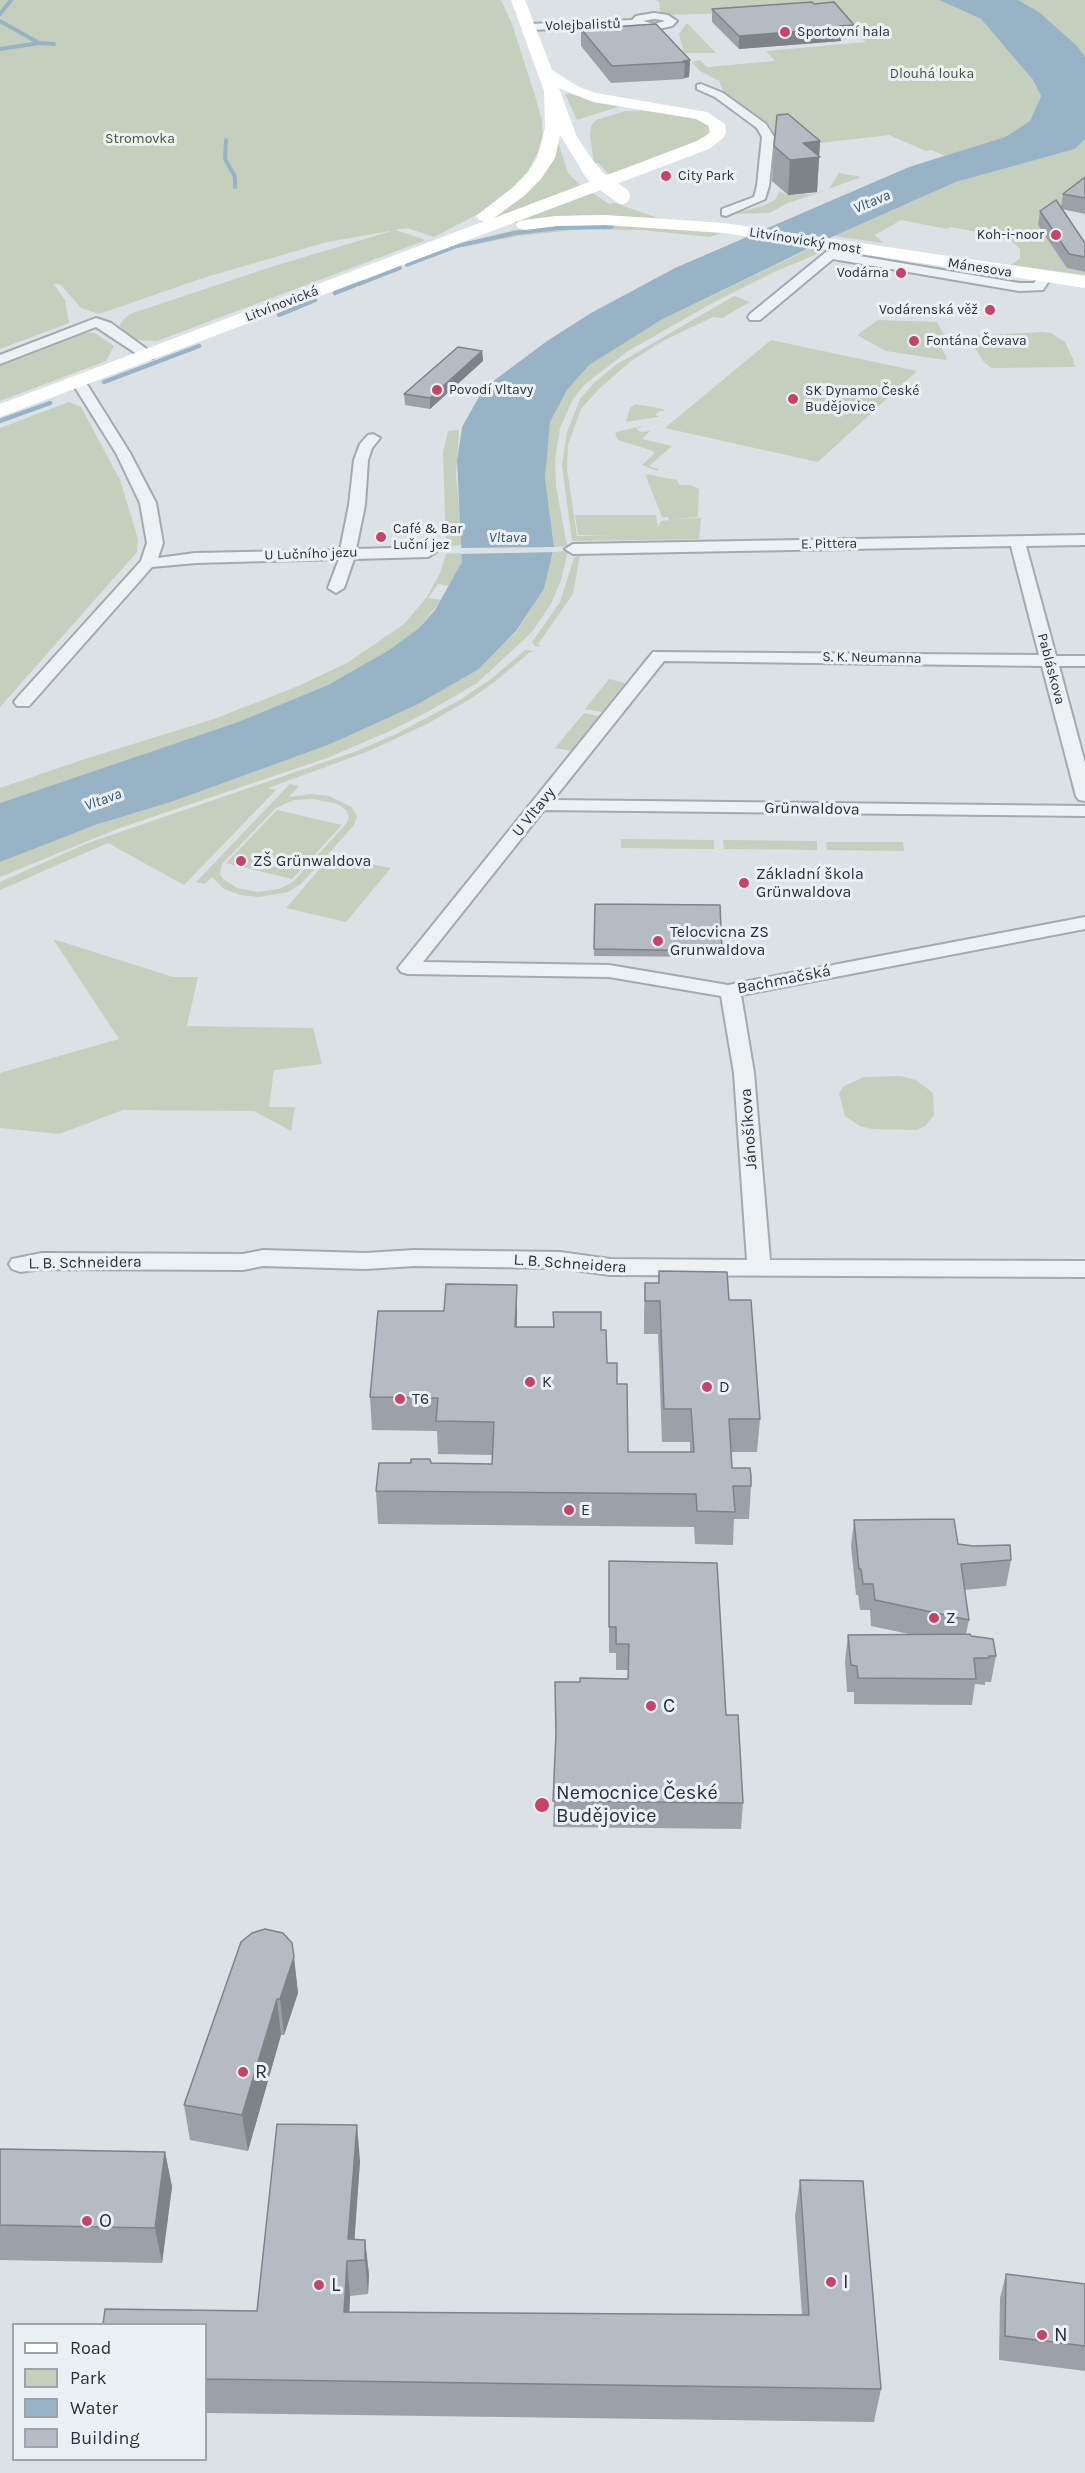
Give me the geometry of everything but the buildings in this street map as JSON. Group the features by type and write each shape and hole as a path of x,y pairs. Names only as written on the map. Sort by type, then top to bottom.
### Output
{"main road":[{"path":"518,0 569,137 597,178 622,196 661,211 728,223"},
{"path":"416,253 703,145 715,138 718,133 717,124 708,117 670,108 587,95 573,90 544,72"},
{"path":"416,253 500,207 535,175 546,158 552,140 551,93"},
{"path":"601,115 623,110 670,108"},
{"path":"585,131 588,165"},
{"path":"416,253 510,228 556,221 728,223"},
{"name":"Litvínovický most","path":"728,223 876,252"},
{"name":"Mánesova","path":"876,252 1085,282"},
{"name":"Litvínovická","path":"0,411 416,253"}],"street":[{"name":"Volejbalistů","path":"529,27 637,23 638,19 654,16 672,21 661,30"},
{"path":"705,83 762,126 768,138 763,186 759,199 728,223"},
{"path":"754,317 830,255 1019,288 1038,287 1045,278"},
{"path":"0,360 96,322 106,326 148,355"},
{"path":"24,702 150,558 155,536 148,502 123,453 78,381"},
{"path":"336,588 348,552 357,505 360,460 373,438"},
{"name":"E. Pittera","path":"573,549 1085,540"},
{"name":"Pabláskova","path":"1017,541 1085,796"},
{"name":"U Lučního jezu","path":"150,558 184,561 195,558 348,552 428,552"},
{"name":"S. K. Neumanna","path":"659,656 1085,661"},
{"name":"U Vltavy","path":"408,968 659,656"},
{"name":"Grünwaldova","path":"540,805 1085,811"},
{"name":"Bachmačská","path":"408,968 609,971 728,991 1085,923"},
{"name":"Jánošíkova","path":"728,991 732,996 735,1009 744,1073 759,1269"},
{"name":"L. B. Schneidera","path":"20,1264 42,1261 243,1262 263,1258 365,1261 414,1258 560,1260 610,1267 1085,1269"}],"green space":[{"name":"Stromovka","path":"0,0 501,0 512,24 536,99 542,121 543,142 526,175 497,204 434,237 407,228 327,242 203,278 99,314 81,308 61,285 53,283 65,300 69,323 0,349"},
{"name":"Dlouhá louka","path":"656,0 939,0 981,19 1033,80 1041,96 1030,121 1005,137 945,156 931,150 926,151 889,135 785,147 774,145 774,133 769,124 724,93 719,81 700,71 692,62 700,60 707,67 775,61 766,51 866,42 828,10 666,15 660,11 659,2"},
{"path":"1018,0 1085,0 1085,57 1039,12"},
{"path":"687,23 716,53 684,53 679,34"},
{"path":"565,94 570,94 621,106 577,120"},
{"path":"657,110 691,115 708,125 709,131 705,139 610,175 598,163 594,163 590,135 591,126 596,120 625,111"},
{"path":"557,139 568,173 581,186 474,226 488,219"},
{"path":"1085,139 1085,189 1039,225 1067,268 1085,272 1085,275 1011,265 1020,258 1020,249 1009,239 999,240 995,235 950,227 947,229 901,220 875,235 883,243 834,236 956,182 1075,149"},
{"path":"839,173 861,177 829,189"},
{"path":"828,189 788,203 769,213 731,214 763,206 776,199 779,191 787,195 812,194"},
{"path":"589,191 609,204 615,203 658,218 581,215 506,224"},
{"path":"581,221 721,233 710,237 642,230 582,229 518,236 463,247 456,245 522,228"},
{"path":"395,230 426,240 157,341 135,340 122,330 120,325 130,314 274,266"},
{"path":"811,248 827,250 774,272 716,301 628,351 584,385 572,401 560,428 555,460 556,486 567,546 554,547 545,478 550,422 567,390 589,364 661,320"},
{"path":"734,296 750,302 722,318 713,317 663,341 631,361 599,389 581,409 568,445 567,469 577,536 615,535 578,535 575,515 656,515 658,527 661,521 669,520 668,517 662,517 645,474 677,480 679,485 690,485 699,489 698,517 671,519 701,518 699,539 572,541 562,465 567,432 580,399 595,382 617,364"},
{"path":"878,320 937,322 945,337 936,338 947,358 945,360 886,351 857,335"},
{"path":"81,332 95,333 114,346 106,361 0,401 0,363"},
{"path":"1051,333 1065,342 1075,367 992,368 983,361 972,343 964,344 962,341 971,336"},
{"name":"SK Dynamo České Budějovice","path":"771,340 917,371 818,462 665,428"},
{"path":"69,402 81,407 120,480 138,539 137,552 0,707 0,428"},
{"path":"635,404 665,411 660,411 655,415 658,417 626,422 630,408"},
{"path":"641,426 636,428 640,432 650,431 642,439 672,446 649,466 659,469 657,471 642,465 654,454 653,451 618,440 615,434"},
{"path":"459,430 456,475 463,545 446,546 443,453 448,431"},
{"path":"568,551 561,580 551,604 532,632 477,683 431,710 390,731 327,758 117,829 0,877 0,862 13,856 95,825 171,802 328,745 479,669 516,632 544,589 553,552"},
{"path":"463,553 462,562 450,586 438,584 428,598 441,600 419,628 389,650 328,685 238,722 0,803 0,788 214,719 296,687 347,663 404,624 427,597 440,573 446,554"},
{"path":"580,555 573,594 538,644 541,647 535,646 532,642 560,602 574,558"},
{"path":"525,650 535,651 530,652 472,698 427,724 369,751 268,788 276,790 184,885 108,843 0,890 0,882 88,843 354,752 394,735 460,700 491,679"},
{"path":"609,679 625,683 602,712 585,709"},
{"path":"584,713 599,716 571,751 555,748"},
{"path":"290,784 299,786 289,797 311,794 329,796 352,807 357,817 354,825 301,884 288,892 259,897 241,895 224,889 212,877 205,884 196,882","holes":["313,799 338,804 346,810 349,818 346,824 293,882 279,889 257,892 237,888 223,879 220,874 222,864 276,808 294,800"]},
{"path":"277,810 342,825 292,879 226,863"},
{"path":"621,839 714,840 714,849 621,848"},
{"path":"723,840 817,841 817,850 724,849"},
{"path":"826,842 903,842 904,851 827,850"},
{"path":"331,856 391,868 346,922 286,908"},
{"path":"53,939 173,977 198,977 187,1026 313,1028 322,1064 274,1070 269,1107 295,1107 291,1131 254,1111 123,1110 59,1134 0,1128 0,1073 119,1039"},
{"path":"900,1076 916,1080 933,1093 934,1115 925,1126 917,1130 872,1129 860,1126 845,1116 839,1093 844,1086 864,1077"}],"water":[{"name":"Vltava","path":"939,0 1018,0 1039,12 1077,46 1085,57 1085,139 1075,149 956,182 834,236 661,320 589,365 567,390 550,422 545,478 554,547 544,589 516,631 479,669 416,705 328,745 171,802 95,825 0,862 0,803 238,722 328,685 389,650 419,628 435,610 462,562 457,461 462,427 484,388 547,341 591,313 675,268 909,167 1005,137 1030,121 1041,96 1033,80 981,19"}],"pier":[{"path":"557,547 556,552 460,554 460,548"}],"waterway":[{"path":"0,14 11,0"},
{"path":"0,21 39,43"},
{"path":"0,49 39,43"},
{"path":"39,43 54,44"},
{"path":"226,140 225,159 235,177 235,187"},
{"path":"407,265 457,246 515,233 558,228 612,227"},
{"path":"359,284 400,268"},
{"path":"335,293 363,282"},
{"path":"279,315 315,300"},
{"path":"104,382 199,346"},
{"path":"0,421 50,403"}],"place":[{"name":"Sportovní hala","path":"785,32"},
{"name":"City Park","path":"666,176"},
{"name":"Koh-i-noor","path":"1056,235"},
{"name":"Vodárna","path":"901,273"},
{"name":"Vodárenská věž","path":"990,310"},
{"name":"Fontána Čevava","path":"914,341"},
{"name":"Povodí Vltavy","path":"437,390"},
{"name":"SK Dynamo České Budějovice","path":"793,399"},
{"name":"Café & Bar Luční jez","path":"381,537"},
{"name":"ZŠ Grünwaldova","path":"241,861"},
{"name":"Základní škola Grünwaldova","path":"744,883"},
{"name":"Telocvicna ZS Grunwaldova","path":"658,941"},
{"name":"K","path":"530,1382"},
{"name":"D","path":"707,1387"},
{"name":"T6","path":"400,1399"},
{"name":"E","path":"569,1510"},
{"name":"Z","path":"934,1618"},
{"name":"C","path":"651,1706"},
{"name":"Nemocnice České Budějovice","path":"542,1805"},
{"name":"R","path":"243,2072"},
{"name":"O","path":"87,2221"},
{"name":"I","path":"831,2282"},
{"name":"L","path":"319,2285"},
{"name":"N","path":"1042,2335"}]}
